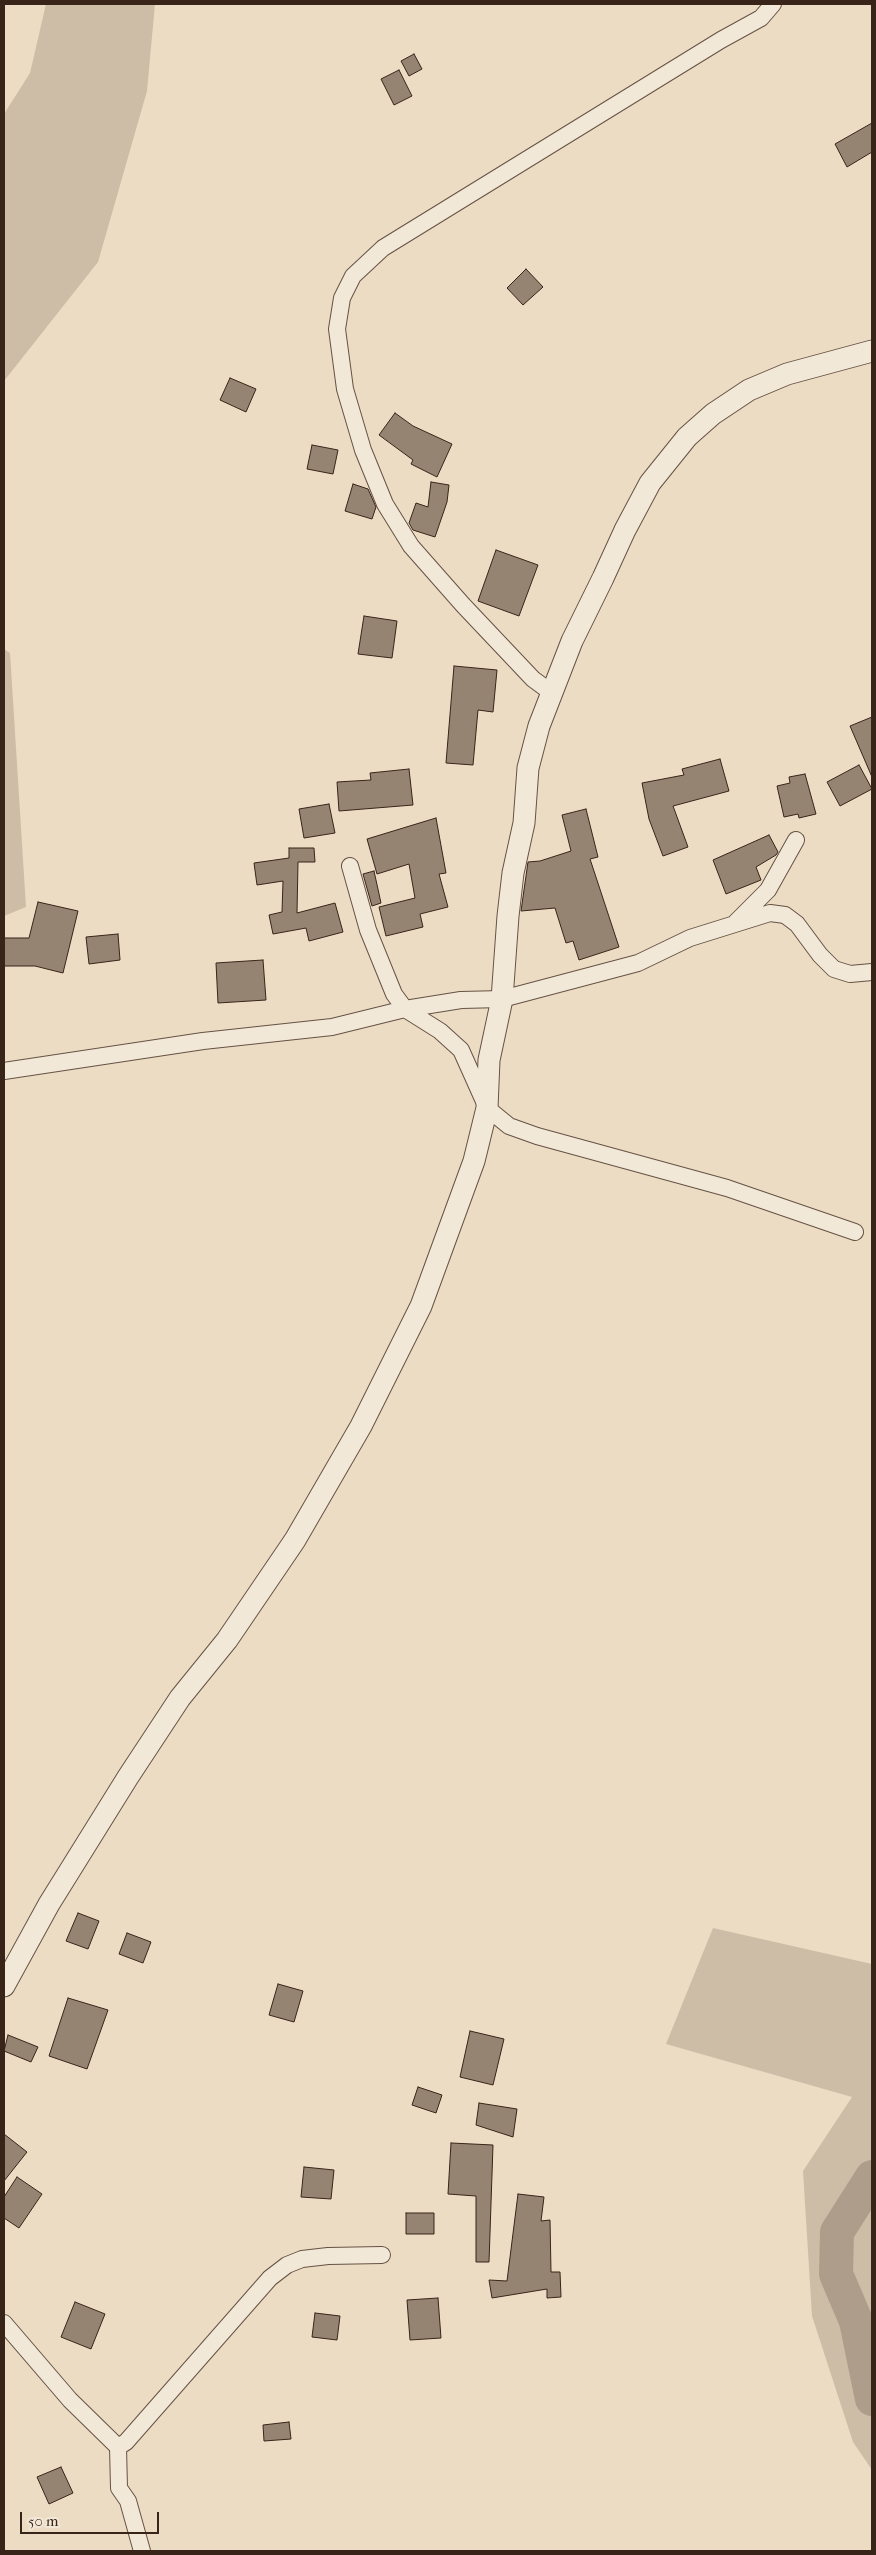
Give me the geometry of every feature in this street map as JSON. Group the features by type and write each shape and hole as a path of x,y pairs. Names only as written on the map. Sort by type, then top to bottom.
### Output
{"street":[{"path":"552,693 533,679 496,641 411,546 385,504 363,450 345,389 337,329 342,298 353,276 383,248 721,40 761,18 773,4"},
{"path":"4,1986 48,1904 128,1777 180,1698 227,1640 295,1540 361,1426 421,1306 463,1195 487,1108 489,1060 502,999 513,873 524,823 528,768 539,726 572,641 604,578 625,530 650,483 686,436 713,414 749,390 787,374 872,351"},
{"path":"734,923 768,890 796,840"},
{"path":"350,866 368,930 394,994 405,1009 440,1031 461,1050 487,1108 509,1126 537,1136 718,1186 855,1232"},
{"path":"4,1071 203,1041 332,1027 405,1009 461,1000 502,999 638,963 690,938 770,913 786,915 797,924 820,955 834,968 850,974 872,972"},
{"path":"118,2447 126,2442 270,2278 286,2265 302,2259 328,2256 382,2255"},
{"path":"4,2323 70,2400 118,2447 119,2488 128,2501 142,2551"}],"shaded area":[{"path":"46,4 155,4 147,91 98,262 4,381 4,114 30,73"},
{"path":"4,649 10,653 26,907 4,916"},
{"path":"713,1928 872,1964 872,2470 853,2442 812,2316 803,2171 852,2097 666,2044"}],"building":[{"path":"414,54 422,69 409,76 401,61"},
{"path":"399,70 412,96 394,105 381,79"},
{"path":"872,123 872,152 847,167 835,144"},
{"path":"526,269 543,287 523,305 507,288"},
{"path":"230,378 256,389 246,412 220,400"},
{"path":"395,413 413,426 452,444 437,477 411,464 413,460 379,435"},
{"path":"312,445 338,450 333,474 307,469"},
{"path":"431,482 449,485 447,502 435,537 413,530 409,523 416,503 428,507"},
{"path":"353,484 368,489 376,507 372,519 345,511"},
{"path":"496,550 538,565 519,616 478,601"},
{"path":"364,616 397,621 392,658 358,654"},
{"path":"454,666 497,670 493,712 478,710 473,765 446,763"},
{"path":"872,717 872,777 850,726"},
{"path":"720,759 729,791 673,806 688,847 663,856 649,819 642,783 684,775 682,769"},
{"path":"859,765 872,789 840,806 827,782"},
{"path":"409,769 413,805 339,811 337,782 371,780 370,773"},
{"path":"805,774 816,814 799,818 798,814 784,817 777,786 790,783 789,777"},
{"path":"329,804 335,833 304,838 299,809"},
{"path":"586,809 598,857 590,859 619,947 579,960 573,941 566,943 555,908 521,911 528,862 540,861 571,851 562,815"},
{"path":"436,818 446,873 439,874 448,907 420,914 423,927 386,936 379,907 415,898 409,864 377,874 367,839"},
{"path":"769,835 778,852 756,867 761,880 726,894 713,860"},
{"path":"289,848 314,848 315,862 298,862 297,913 335,903 343,932 309,941 306,928 273,934 269,915 282,912 283,881 257,885 254,863 289,858"},
{"path":"374,871 381,903 372,906 363,874"},
{"path":"38,902 78,911 63,973 35,966 4,966 4,938 29,938"},
{"path":"118,934 120,960 89,964 86,937"},
{"path":"263,960 266,1000 218,1003 216,963"},
{"path":"78,1913 99,1921 88,1949 66,1941"},
{"path":"127,1933 151,1942 143,1963 119,1954"},
{"path":"278,1984 303,1991 294,2022 269,2015"},
{"path":"68,1998 108,2010 87,2069 49,2056"},
{"path":"470,2031 504,2039 493,2085 460,2077"},
{"path":"8,2035 38,2047 31,2062 4,2051"},
{"path":"418,2087 442,2095 436,2113 412,2105"},
{"path":"479,2103 517,2109 513,2137 476,2125"},
{"path":"4,2134 27,2152 4,2181"},
{"path":"451,2143 493,2145 489,2262 476,2262 476,2196 448,2194"},
{"path":"304,2167 334,2170 331,2199 301,2197"},
{"path":"17,2177 42,2194 19,2228 4,2218 4,2197"},
{"path":"518,2194 544,2197 541,2221 550,2220 551,2272 560,2272 561,2297 547,2298 547,2289 492,2298 489,2280 507,2281"},
{"path":"406,2213 434,2213 434,2234 406,2234"},
{"path":"438,2298 441,2338 410,2340 407,2300"},
{"path":"75,2302 105,2314 91,2349 61,2337"},
{"path":"315,2313 340,2316 337,2340 312,2337"},
{"path":"289,2422 291,2439 264,2441 263,2425"},
{"path":"61,2467 73,2493 49,2504 37,2477"}],"waterway":[{"path":"872,2177 837,2232 836,2274 856,2321 872,2399"}]}
